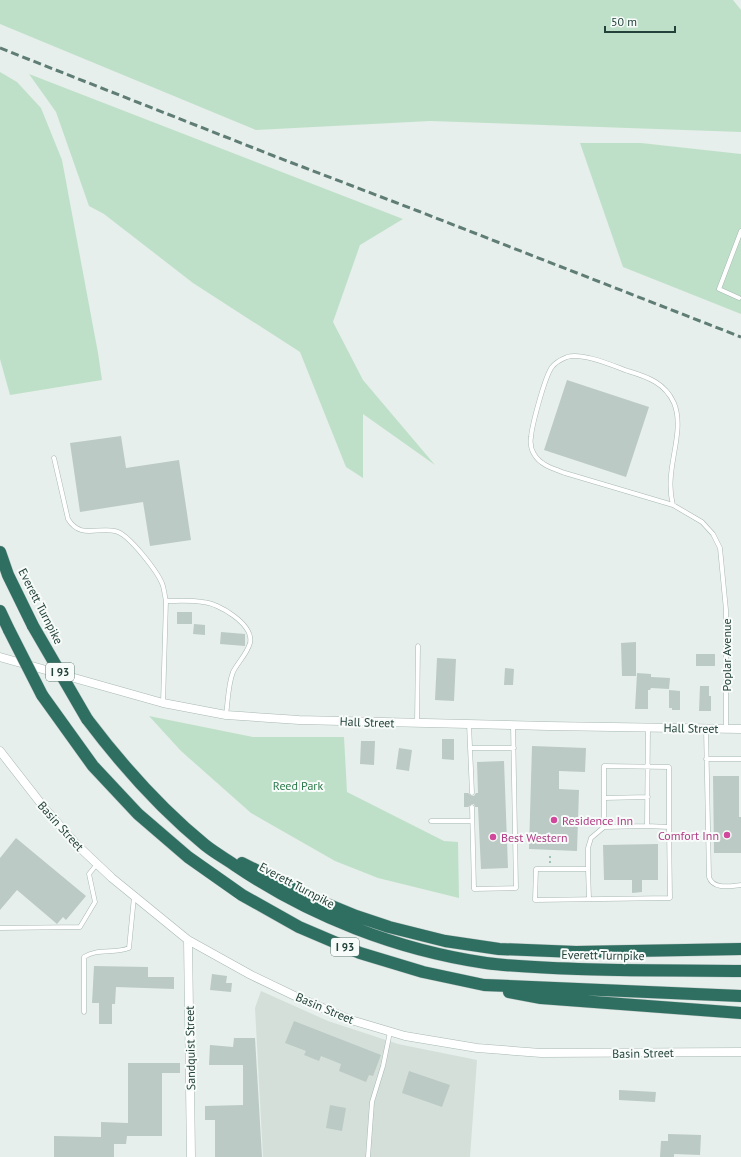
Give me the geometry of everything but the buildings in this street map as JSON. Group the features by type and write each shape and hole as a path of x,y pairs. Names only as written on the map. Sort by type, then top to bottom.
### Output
{"highway":[{"name":"Everett Turnpike","path":"0,552 8,575 33,626 87,719 106,745 158,802 206,846 254,878 289,898 339,922 390,941 448,956 487,963 541,968 741,971"},
{"name":"I 93","path":"0,611 42,694 94,766 138,814 188,857 242,895 299,927 360,953 423,972 484,985 741,996"},
{"path":"206,846 330,906 389,927 445,941 499,949 576,952 741,949"},
{"path":"484,985 516,994 542,998 741,1013"}],"street":[{"name":"Hall Street","path":"0,657 163,703 226,715 299,720 741,729"},
{"name":"Basin Street","path":"1,755 46,810 97,864 188,940 251,975 299,998 351,1020 404,1036 477,1048 541,1053 741,1052"},
{"name":"Sandquist Street","path":"188,940 191,1157"}],"lane":[{"path":"739,298 719,289 741,231"},
{"name":"Poplar Avenue","path":"672,505 670,492 671,475 678,426 677,412 668,392 656,381 644,376 586,358 576,356 567,357 558,362 552,367 547,376 530,439 531,448 540,462 565,473 672,505 702,522 713,534 720,548 726,610 726,729"},
{"path":"54,458 68,519 72,526 79,530 115,530 123,533 158,575 163,586 166,601 163,703"},
{"path":"166,601 203,602 212,604 222,608 241,622 247,629 250,636 250,643 230,680 226,715"},
{"path":"417,723 418,646"},
{"path":"469,724 472,793"},
{"path":"472,807 474,889 516,888 513,725"},
{"path":"647,826 648,728"},
{"path":"706,728 709,877 713,884 741,886"},
{"path":"470,748 514,748"},
{"path":"706,759 741,759"},
{"path":"588,869 536,869 535,900 670,898 669,767 604,766 604,827"},
{"path":"604,798 648,797"},
{"path":"431,821 472,821"},
{"path":"589,899 588,848 591,838 604,827 669,827"},
{"path":"0,928 80,927 95,902 88,874 97,864"},
{"path":"84,1012 84,957 90,953 122,951 129,948 134,896"},
{"path":"368,1157 372,1102 383,1066 390,1032"}],"path":[{"path":"550,853 550,869"}],"shaded area":[{"path":"261,991 328,1021 398,1044 477,1060 470,1157 263,1157 255,1008"}],"green space":[{"path":"0,0 733,0 741,10 741,132 430,121 256,130 0,24"},
{"path":"0,72 17,82 41,108 62,160 102,380 10,395 0,359"},
{"path":"29,74 403,219 360,245 333,322 363,380 435,465 363,414 363,478 346,467 300,352 193,283 104,214 89,206 56,112"},
{"path":"580,143 641,143 741,154 741,314 623,267"},
{"name":"Reed Park","path":"149,716 253,737 344,737 347,792 444,841 458,842 459,898 378,878 335,861 251,813 181,751"}],"railway":[{"path":"0,48 741,337"}],"place":[{"name":"Residence Inn","path":"554,820"},
{"name":"Comfort Inn","path":"727,835"},
{"name":"Best Western","path":"493,837"}]}
